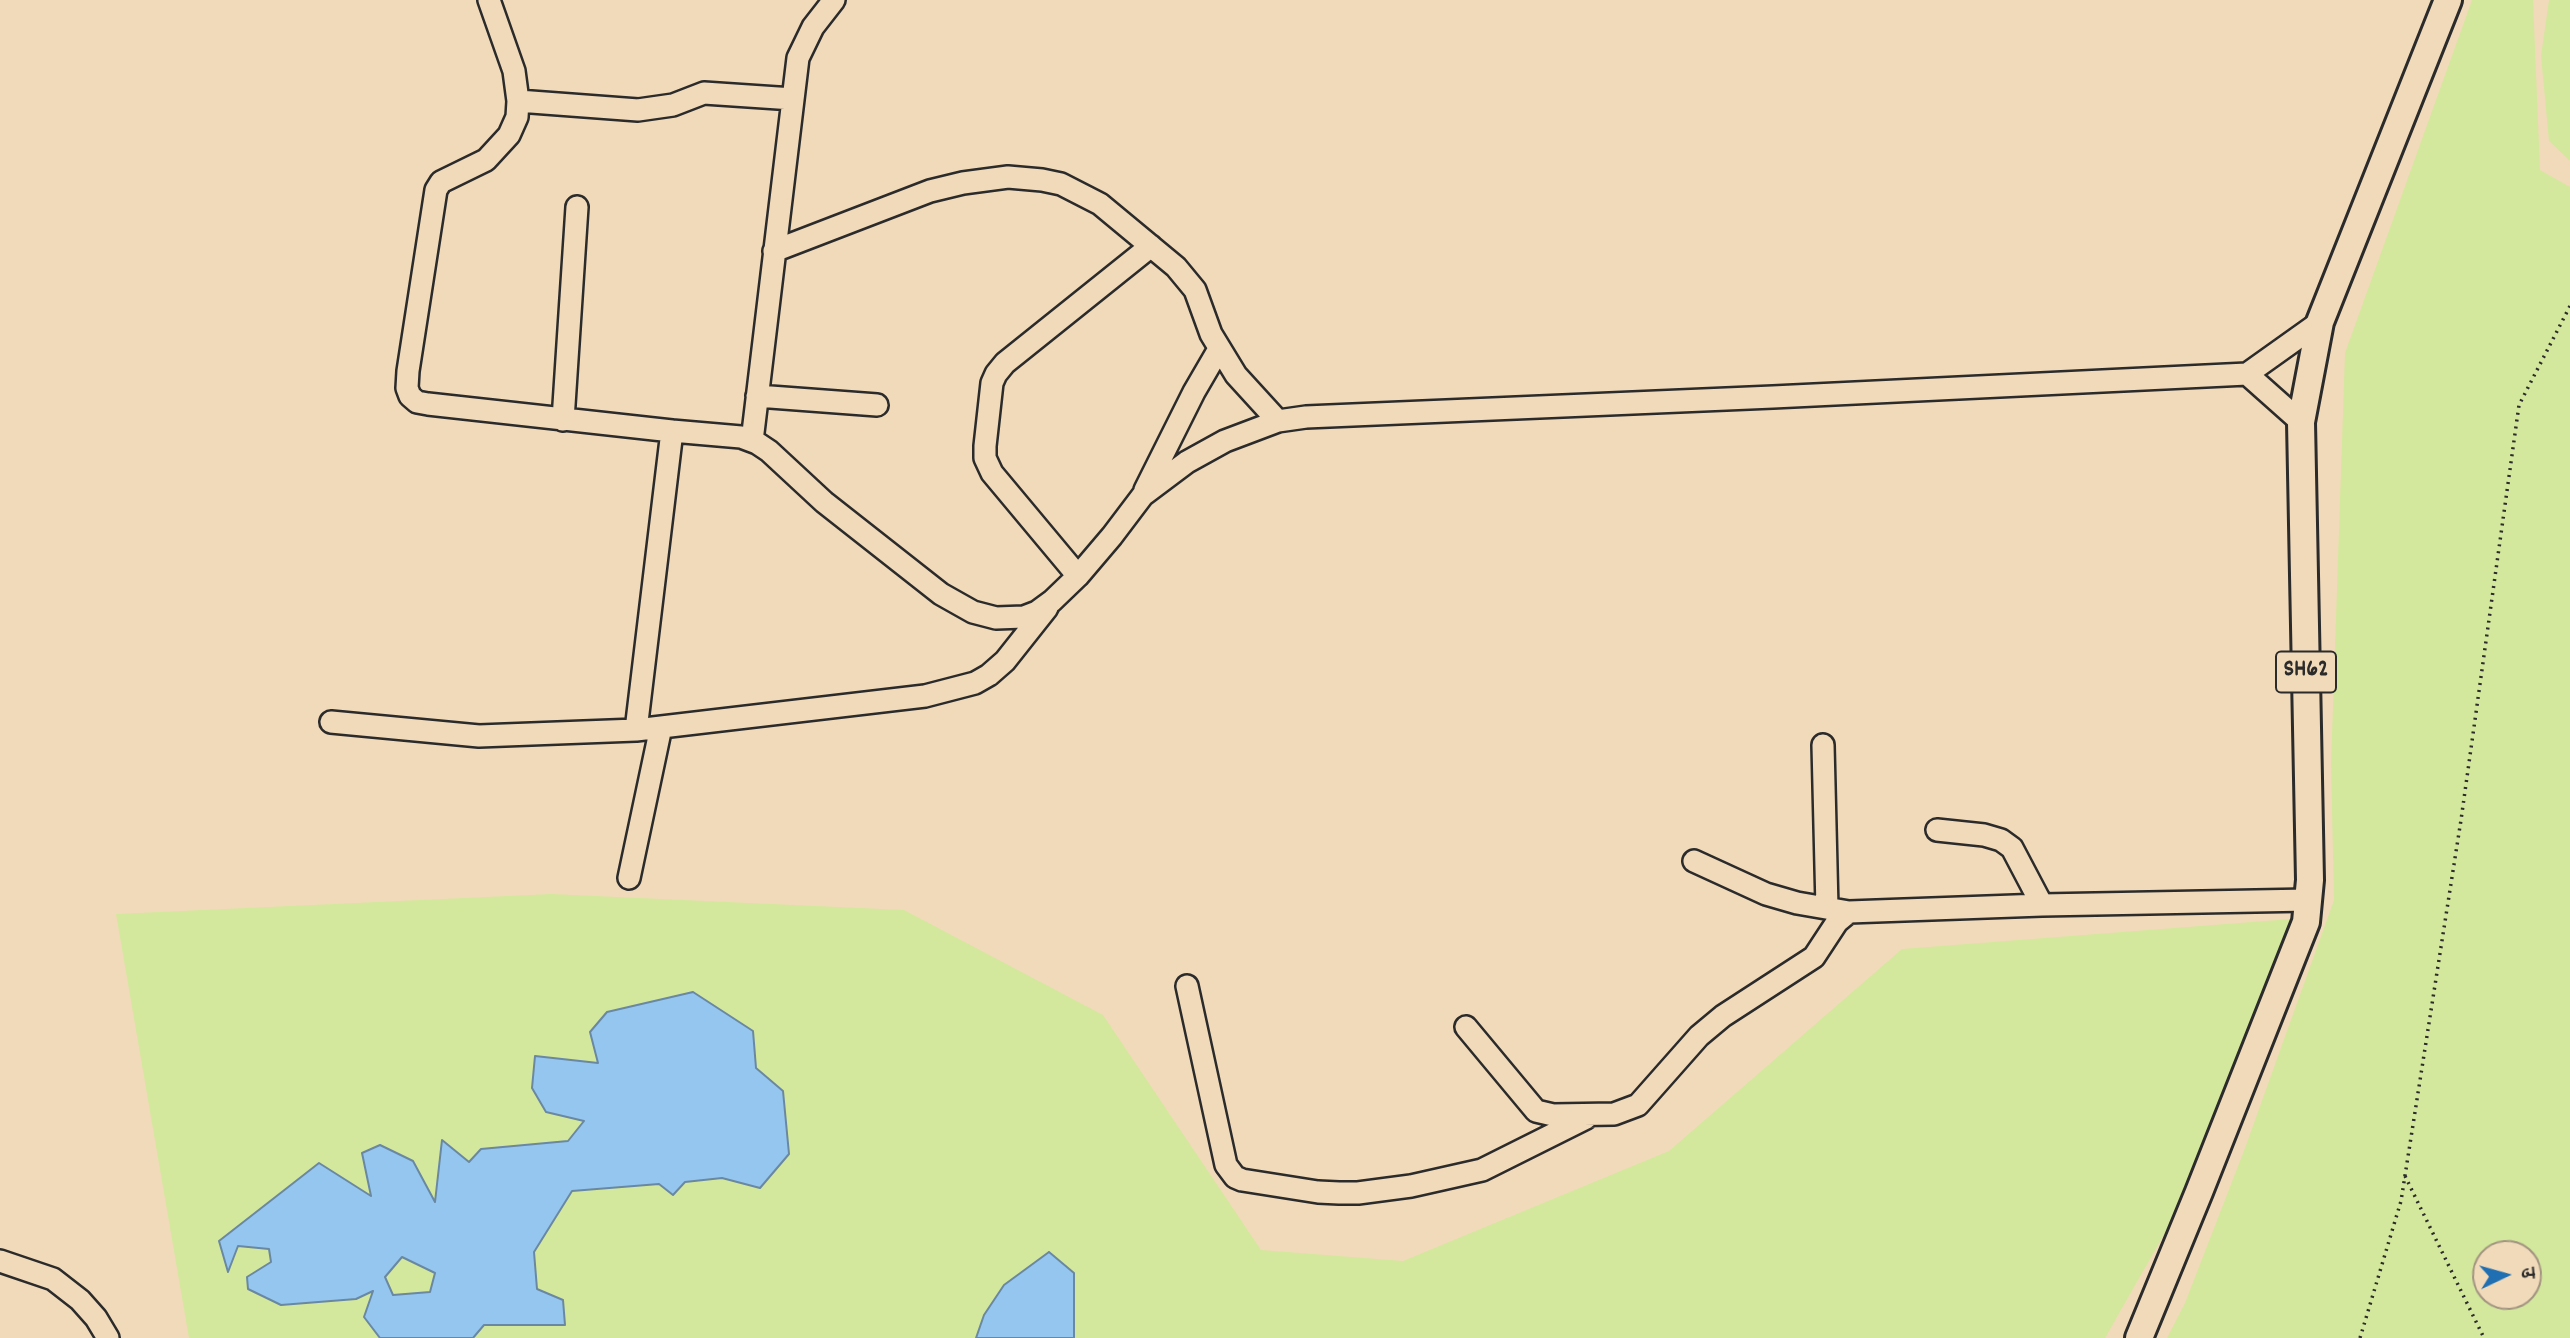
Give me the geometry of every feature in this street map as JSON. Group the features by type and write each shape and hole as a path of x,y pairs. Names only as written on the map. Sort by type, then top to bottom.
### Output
{"main road":[{"name":"SH62","path":"2139,1338 2306,922 2309,900 2301,422 2320,322 2448,0"}],"street":[{"path":"489,0 514,71 518,101 513,126 499,148 486,160 440,182 436,190 407,388 410,396 417,402 563,420 741,437 752,441 769,451 824,502 957,604 973,612 1009,619 1038,612 1052,601 1112,537 1143,495 1194,392 1219,349"},
{"path":"752,441 798,58 803,43 834,0"},
{"path":"518,101 638,110 673,105 704,93 793,99"},
{"path":"774,251 930,191 963,183 1008,177 1042,180 1078,191 1108,210 1176,267 1195,290 1219,349 1236,375 1278,421"},
{"path":"563,420 576,207"},
{"path":"1078,576 992,473 985,458 992,383 1005,363 1152,246"},
{"path":"1143,495 1187,462 1225,441 1278,421 1306,416 2247,374 2320,322"},
{"path":"2247,374 2301,422"},
{"path":"757,396 877,405"},
{"path":"636,730 672,431"},
{"path":"331,722 479,736 636,730 925,696 975,683 1005,661 1052,601"},
{"path":"629,878 661,727"},
{"path":"1823,745 1827,908"},
{"path":"1937,830 1984,835 2001,840 2012,848 2020,859 2042,905"},
{"path":"1694,862 1766,894 1849,912 2309,900"},
{"path":"1466,1027 1536,1111 1553,1115 1614,1114 1638,1105 1699,1036 1723,1016 1814,957 1837,922 1849,912"},
{"path":"1187,986 1226,1165 1235,1177 1242,1180 1318,1192 1358,1193 1444,1180 1482,1170 1593,1114"},
{"path":"0,1261 53,1279 80,1300 108,1338"}],"path":[{"path":"2360,1338 2401,1201 2461,820 2519,405 2570,306"},
{"path":"2405,1175 2484,1338"}],"green space":[{"path":"2472,0 2533,0 2540,170 2570,187 2570,1338 2167,1338 2185,1303 2245,1148 2334,900 2331,764 2345,353"},
{"path":"2549,0 2570,0 2570,161 2549,141 2541,56"},
{"path":"551,894 904,910 1103,1015 1261,1250 1403,1261 1669,1151 1902,949 2291,919 2191,1187 2105,1338 189,1338 116,914"}],"water":[{"path":"693,992 753,1031 756,1068 783,1091 789,1154 760,1188 722,1178 685,1182 673,1195 659,1184 572,1191 534,1252 537,1289 563,1300 565,1325 484,1325 473,1338 380,1338 364,1317 373,1291 356,1299 281,1305 248,1289 247,1277 271,1262 269,1249 238,1246 228,1272 219,1241 319,1163 371,1196 362,1153 380,1145 413,1161 435,1202 442,1140 469,1162 481,1149 568,1141 584,1121 546,1112 532,1088 535,1056 598,1063 590,1032 607,1012","holes":["402,1257 435,1273 430,1292 393,1295 385,1277"]},
{"path":"1049,1252 1074,1273 1074,1338 976,1338 984,1315 1004,1285"}]}
